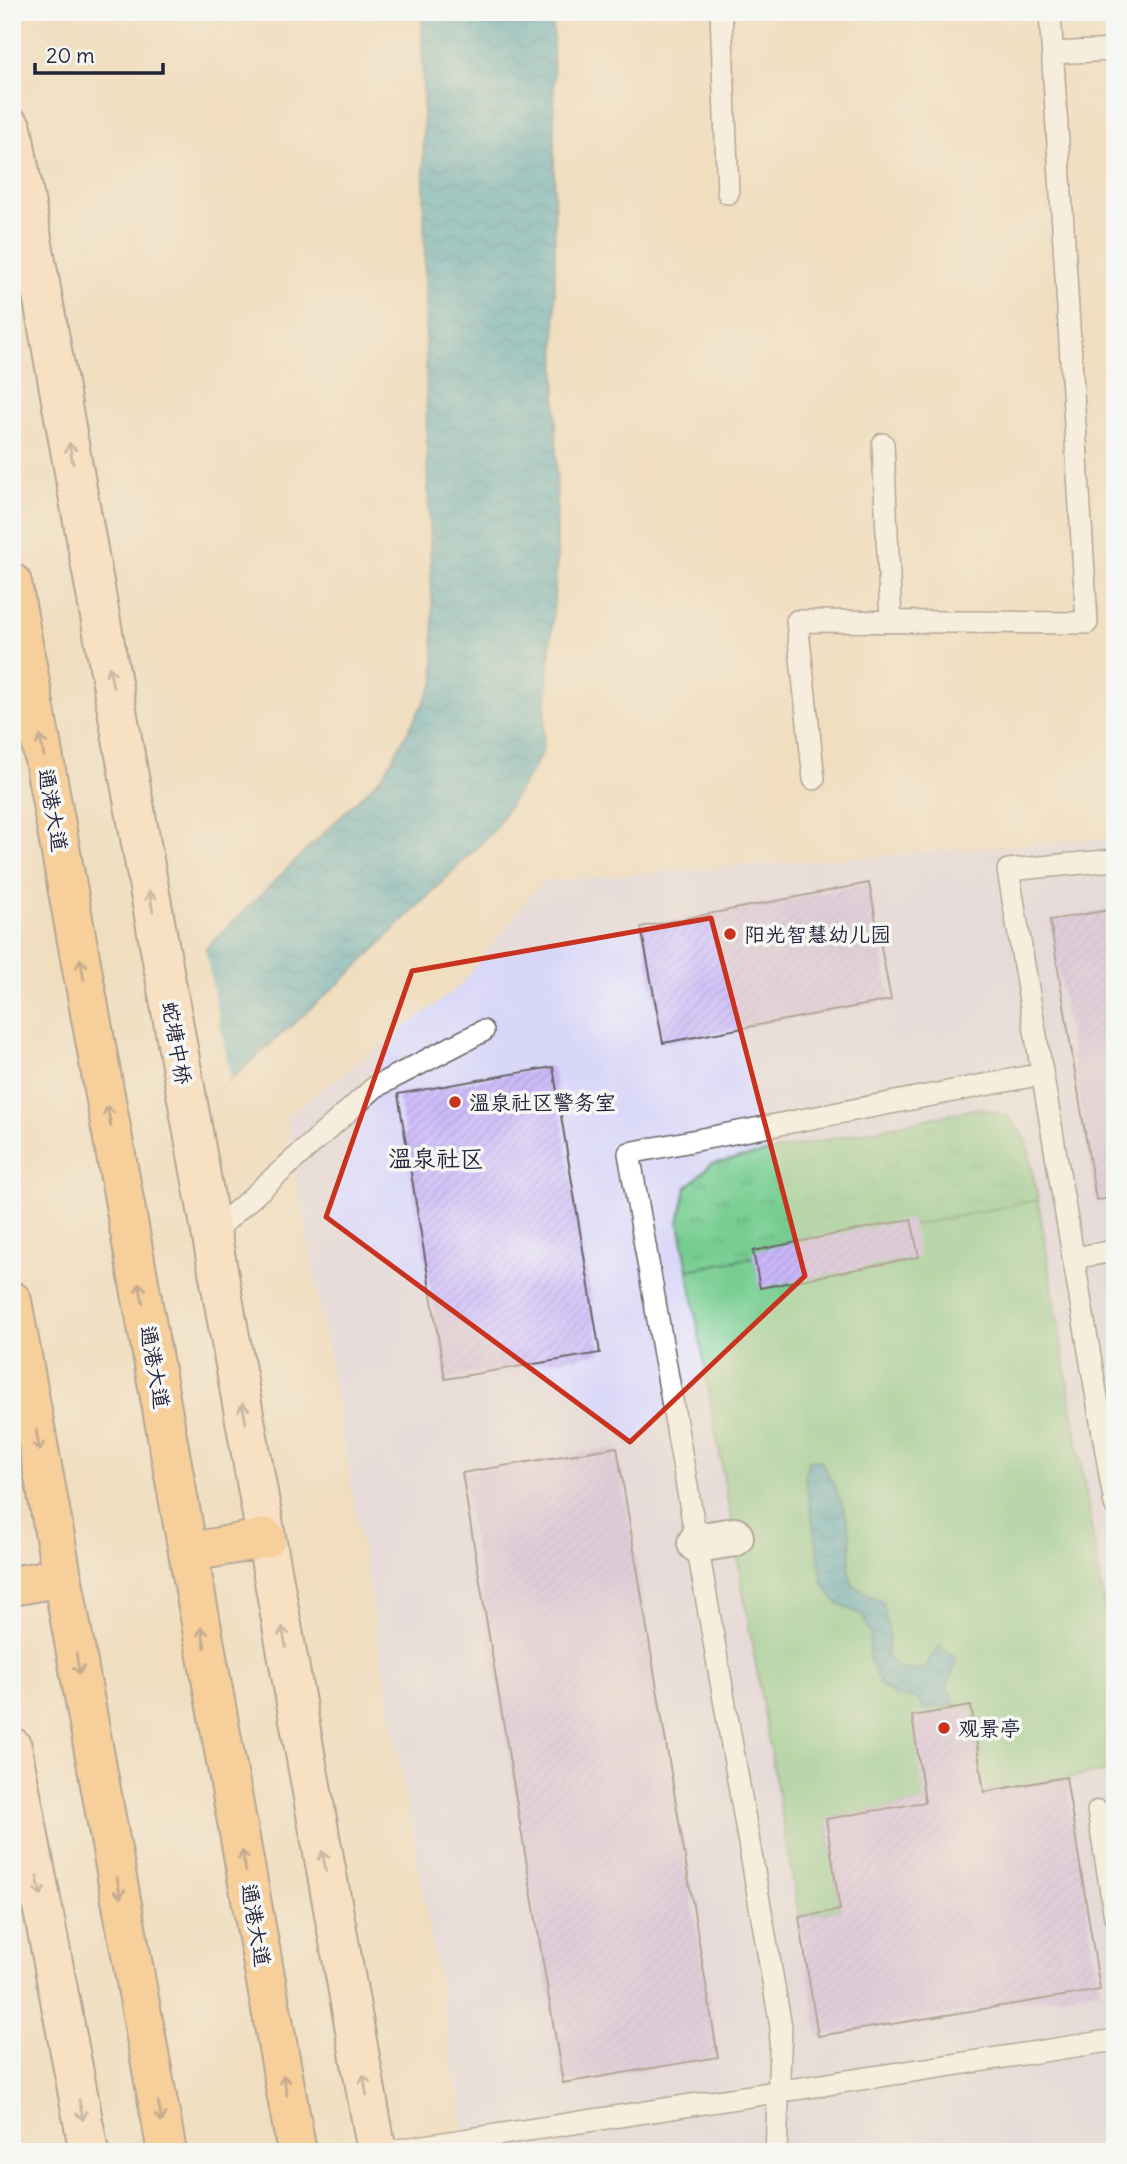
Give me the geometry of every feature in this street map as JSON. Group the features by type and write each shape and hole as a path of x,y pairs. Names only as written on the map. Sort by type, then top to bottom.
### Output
{"main road":[{"name":"通港大道","path":"12,583 297,2152"},
{"path":"12,1301 167,2152"},
{"path":"188,1553 266,1538"},
{"path":"12,1586 62,1577"}],"street":[{"name":"蛇塘中桥","path":"12,128 377,2152"},
{"path":"12,1747 89,2152"}],"lane":[{"path":"721,12 727,193"},
{"path":"814,779 797,621 1087,623 1050,12"},
{"path":"1053,53 1115,50"},
{"path":"883,444 891,622"},
{"path":"1115,860 1007,870 1115,1505"},
{"path":"211,1234 376,1087 483,1031"},
{"path":"776,2152 781,2027 715,1540 629,1153 1042,1074"},
{"path":"1073,1258 1115,1251"},
{"path":"1098,1811 1115,1917"},
{"path":"386,2152 1115,2040"}],"highlighted area":[{"path":"711,918 805,1276 630,1442 326,1217 412,971"}],"shaded area":[{"path":"1115,838 1115,2152 469,2152 286,1116 458,988 542,881"}],"green space":[{"path":"979,1108 1008,1116 1027,1141 1038,1200 688,1270 679,1223 686,1188 711,1164"},
{"path":"1038,1200 1115,1672 1115,1770 826,1819 840,1910 799,1917 688,1270"}],"water":[{"path":"422,12 553,12 557,561 542,754 493,831 354,970 12,1273 12,1138 384,774 435,682 427,459"},
{"path":"809,1460 821,1461 845,1514 850,1533 850,1572 853,1586 882,1602 889,1632 886,1655 901,1670 923,1669 940,1646 957,1660 947,1686 955,1705 924,1709 916,1698 897,1697 881,1686 869,1659 870,1633 862,1615 836,1602 823,1583 805,1477"}],"pier":[{"path":"204,945 231,1079 149,1157 12,1277 12,1133"}],"building":[{"path":"869,883 891,1000 663,1043 641,927"},
{"path":"1115,909 1115,1198 1096,1200 1050,920"},
{"path":"553,1067 600,1353 445,1379 398,1094"},
{"path":"911,1219 919,1257 760,1288 753,1251"},
{"path":"617,1447 718,2057 563,2083 462,1473"},
{"path":"971,1706 984,1792 1066,1777 1100,1990 818,2036 799,1917 840,1910 826,1819 925,1802 912,1716"}],"place":[{"name":"阳光智慧幼儿园","path":"730,934"},
{"name":"温泉社区警务室","path":"455,1102"},
{"name":"观景亭","path":"944,1728"}],"district":[{"name":"温泉社区","path":"436,1158"}]}
